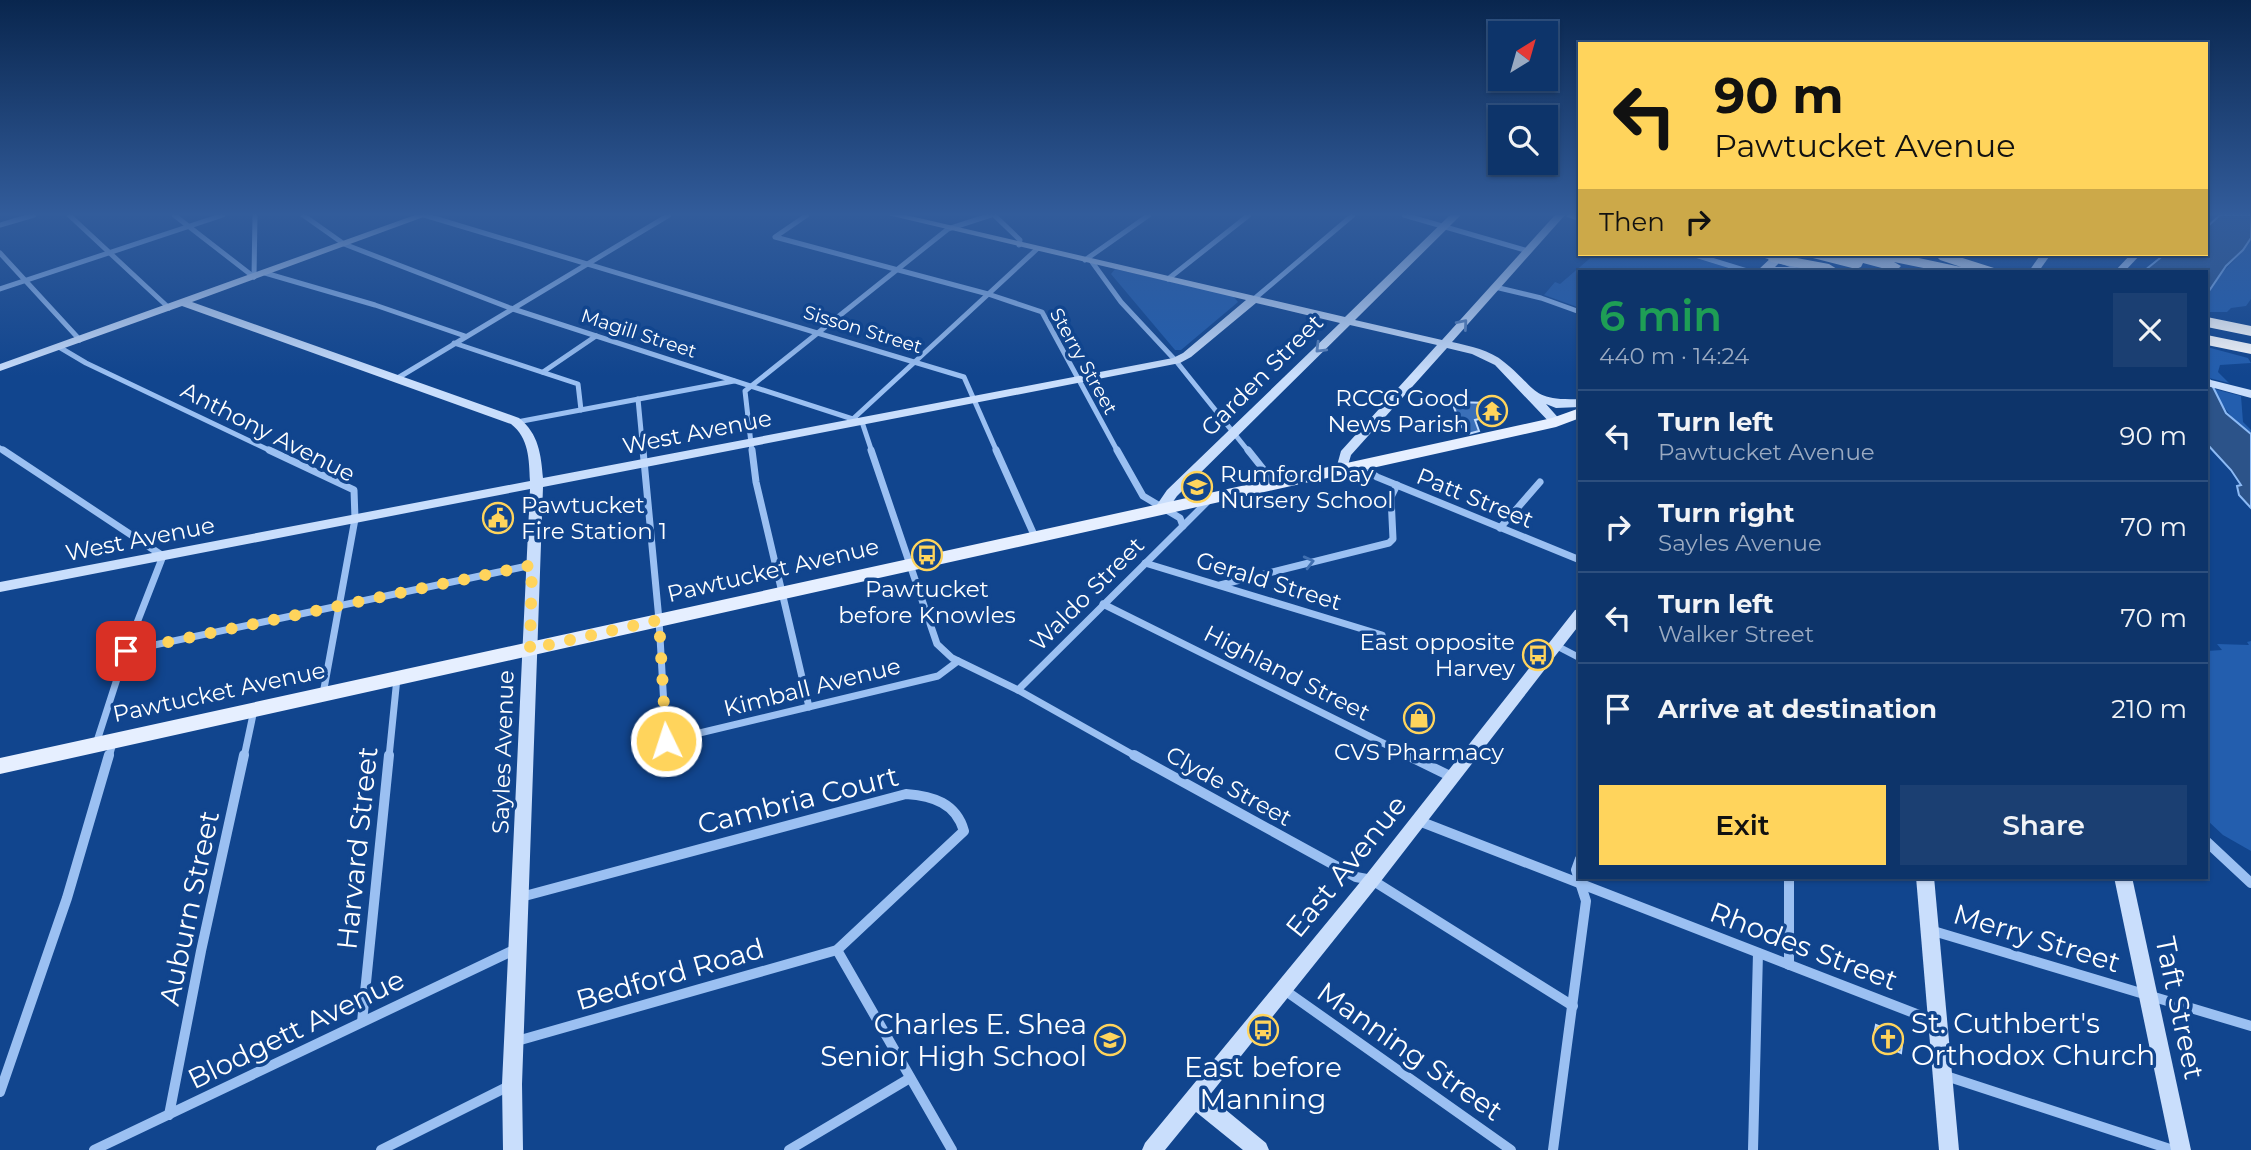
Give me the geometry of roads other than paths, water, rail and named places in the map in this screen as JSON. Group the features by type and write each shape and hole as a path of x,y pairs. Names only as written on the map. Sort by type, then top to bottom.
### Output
{"highway":[{"path":"2208,322 2246,340"},
{"path":"2208,331 2246,340"},
{"path":"2208,340 2246,340"}],"main road":[{"name":"Pawtucket Avenue","path":"1556,422 1578,414"},
{"name":"Pawtucket Avenue","path":"0,766 1556,422 1578,420"}],"street":[{"path":"15,269 80,340"},
{"path":"0,289 65,269"},
{"path":"130,269 176,305 517,422 735,381"},
{"path":"243,269 254,277"},
{"path":"254,269 254,277"},
{"path":"0,368 277,269"},
{"name":"Magill Street","path":"409,269 512,308 749,385"},
{"path":"396,379 582,269"},
{"name":"Sisson Street","path":"601,269 964,377 1035,537"},
{"name":"Sterry Street","path":"888,269 988,293 1042,312 1077,382 1143,496 1161,509"},
{"path":"809,707 756,482 745,399 749,385 899,269"},
{"path":"749,385 858,420 915,361 1015,269"},
{"path":"1094,269 1176,360 1275,484"},
{"path":"1122,269 1446,343 1489,356 1504,367 1556,422"},
{"path":"1168,279 1181,269"},
{"name":"West Avenue","path":"0,587 645,464 858,420 1077,382 1176,360 1187,355 1290,269"},
{"name":"Garden Street","path":"1161,509 1172,493 1401,269"},
{"path":"1351,467 1345,454 1512,269"},
{"path":"265,273 374,305 465,336"},
{"path":"1495,287 1541,298 1578,311"},
{"path":"543,372 596,336"},
{"path":"454,343 578,384 581,410"},
{"name":"Anthony Avenue","path":"59,347 86,363 354,490 355,519 323,694"},
{"path":"2208,383 2251,393"},
{"path":"1527,392 1556,404 1578,403"},
{"path":"638,399 659,620"},
{"name":"Clyde Street","path":"858,420 937,644 958,661 1018,690 1282,838 1356,877 1372,880 1573,1006"},
{"name":"Sayles Avenue","path":"513,1150 512,1084 537,484 533,441 526,427 517,422"},
{"path":"0,448 163,556 126,651 67,898 0,1092"},
{"name":"Patt Street","path":"1351,467 1578,559"},
{"path":"1500,528 1540,482"},
{"path":"1219,585 1390,542 1393,539 1391,497 1397,485"},
{"name":"Waldo Street","path":"1018,690 1211,498"},
{"path":"1161,509 1180,518 1183,526"},
{"name":"Gerald Street","path":"1145,563 1381,635"},
{"path":"126,651 532,565"},
{"name":"Highland Street","path":"1103,604 1453,778"},
{"name":"East Avenue","path":"1152,1150 1372,880 1578,617"},
{"name":"Kimball Avenue","path":"659,620 666,741 938,676 958,661"},
{"path":"1555,646 1578,657"},
{"name":"Harvard Street","path":"362,1022 397,678"},
{"name":"Auburn Street","path":"169,1115 201,951 254,710"},
{"name":"Cambria Court","path":"520,898 906,794 928,795 951,807 962,819 964,831 837,950"},
{"name":"Rhodes Street","path":"1418,821 1938,1022"},
{"path":"2208,843 2251,883"},
{"path":"1553,1150 1586,901 1578,881 1578,864"},
{"path":"1789,879 1789,965"},
{"path":"1925,879 1949,1150"},
{"name":"Taft Street","path":"2123,879 2180,1150"},
{"name":"Merry Street","path":"1930,930 2251,1026"},
{"name":"Blodgett Avenue","path":"94,1150 517,948"},
{"path":"837,950 952,1150"},
{"name":"Bedford Road","path":"515,1041 837,950"},
{"path":"1753,1150 1758,953"},
{"name":"Manning Street","path":"1283,989 1511,1150"},
{"path":"1942,1075 2173,1150"},
{"path":"789,1150 910,1079"},
{"path":"381,1150 512,1084"},
{"path":"1195,1098 1259,1150"}],"place":[{"name":"RCCG Good News Parish","path":"1492,411"},
{"name":"Rumford Day Nursery School","path":"1197,487"},
{"name":"Pawtucket Fire Station 1","path":"498,518"},
{"name":"Pawtucket before Knowles","path":"927,555"},
{"name":"East opposite Harvey","path":"1538,655"},
{"name":"CVS Pharmacy","path":"1419,718"},
{"name":"East before Manning","path":"1263,1030"},
{"name":"St. Cuthbert's Orthodox Church","path":"1888,1039"},
{"name":"Charles E. Shea Senior High School","path":"1110,1040"}]}
